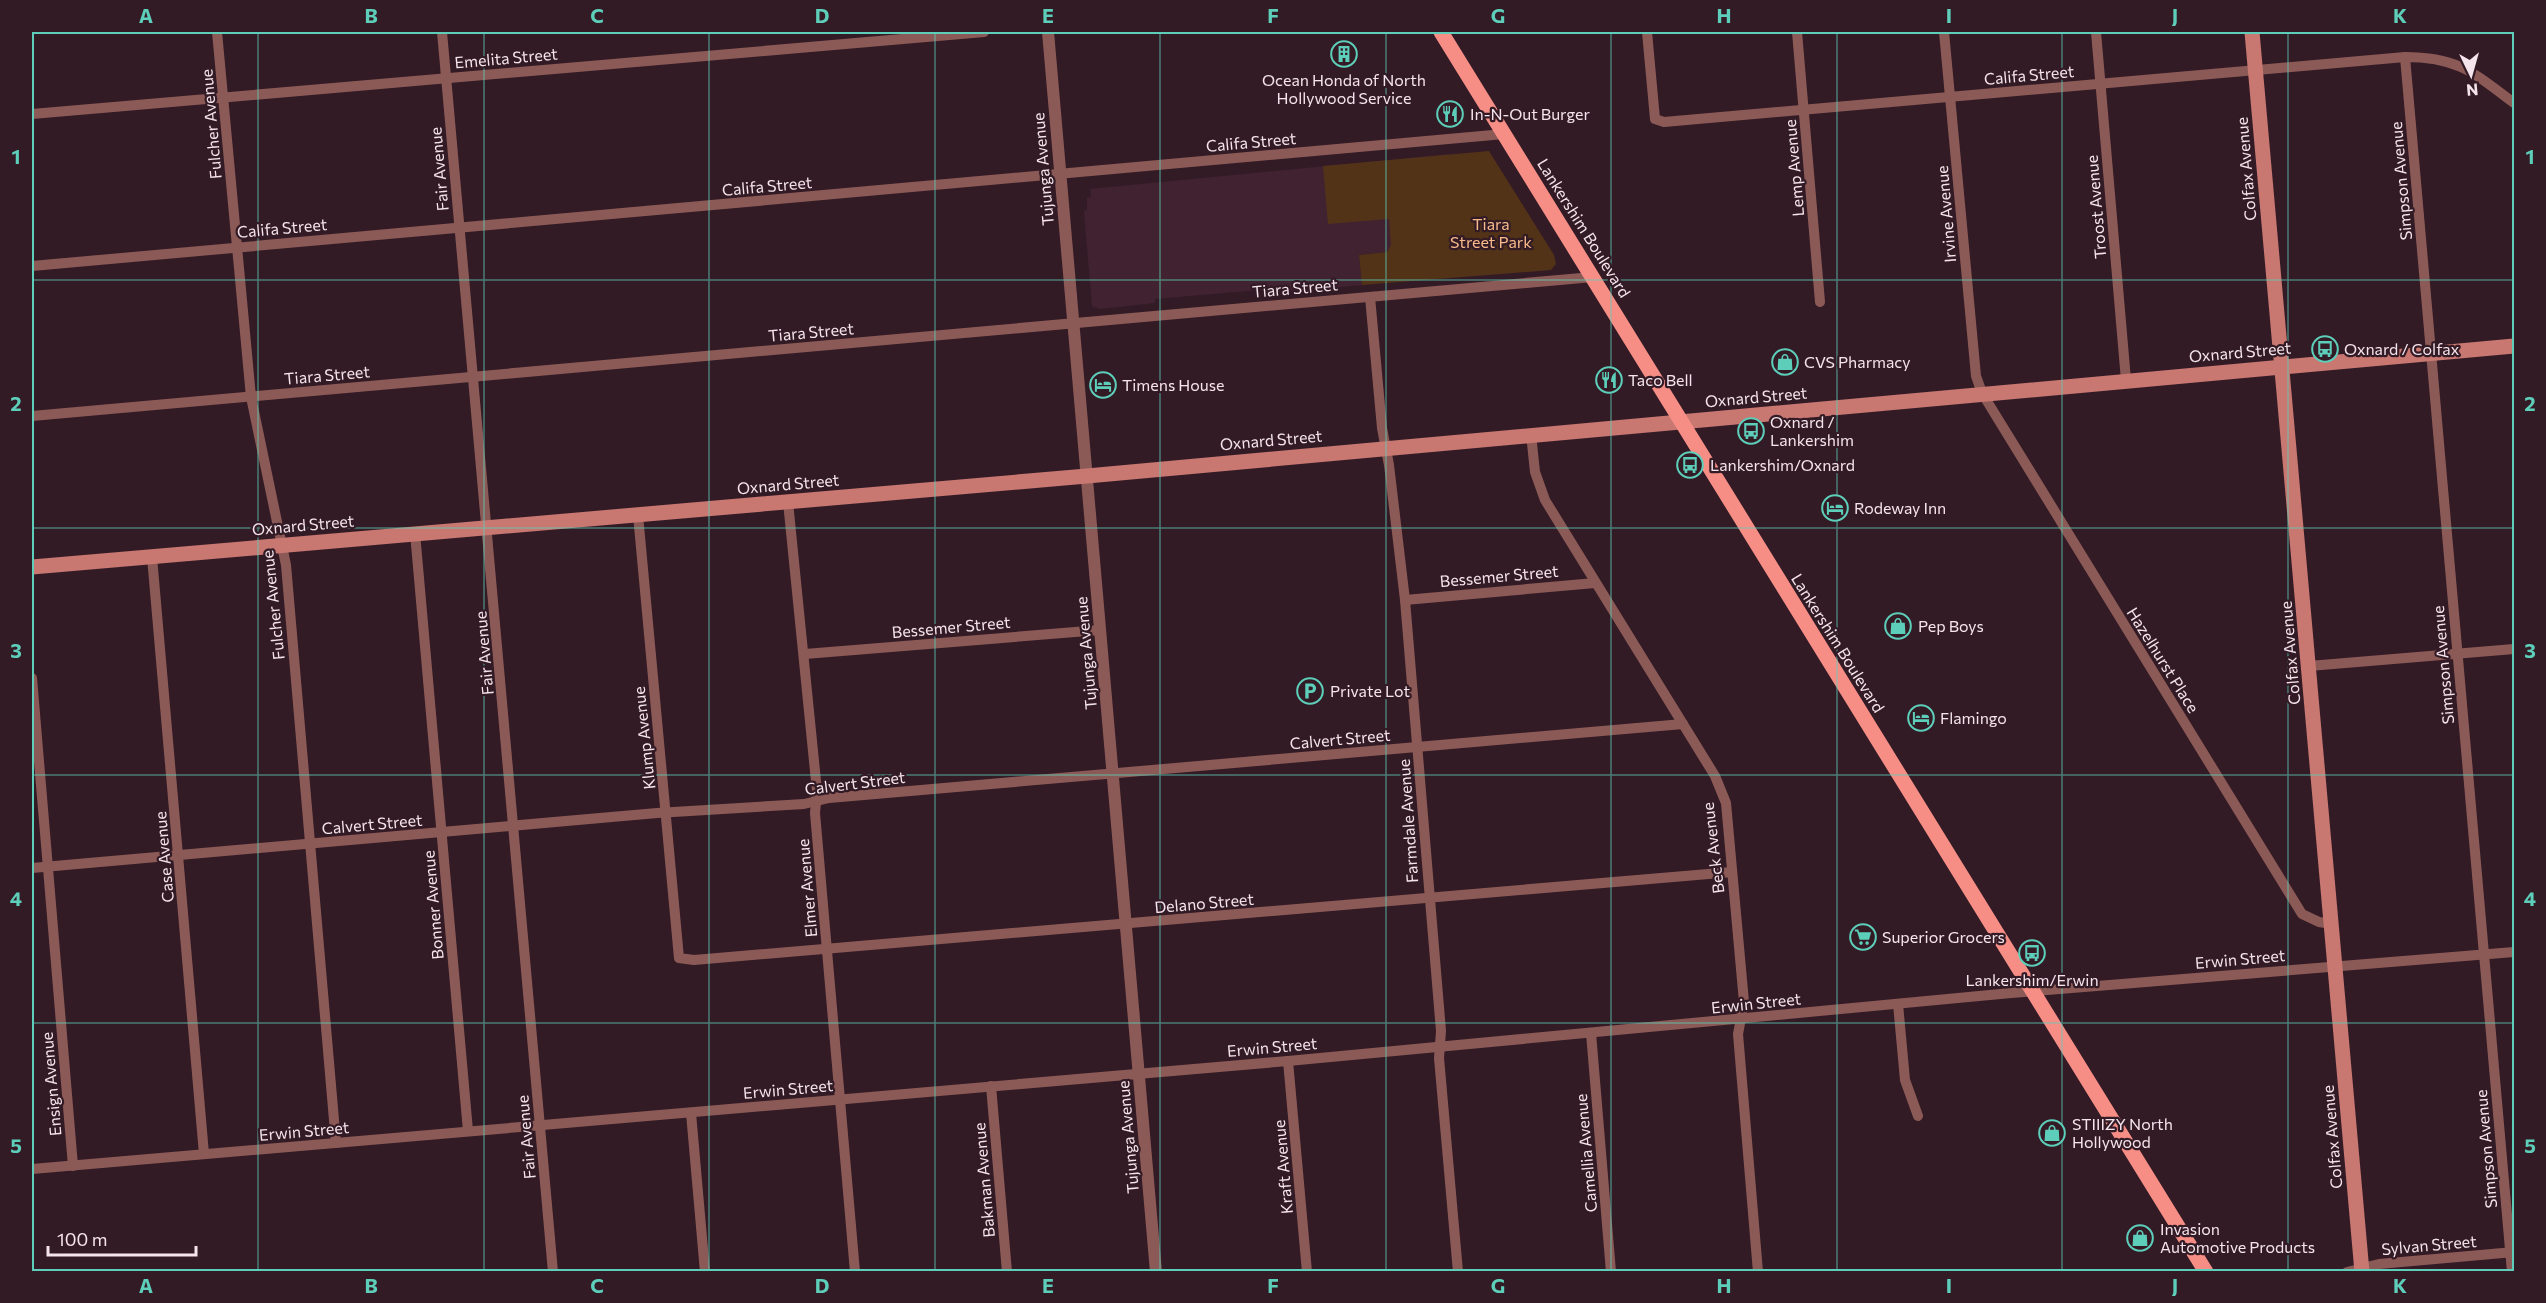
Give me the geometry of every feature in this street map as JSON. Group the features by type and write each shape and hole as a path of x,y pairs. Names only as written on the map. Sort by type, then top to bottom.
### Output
{"main road":[{"name":"Lankershim Boulevard","path":"1441,32 2206,1272"},
{"name":"Colfax Avenue","path":"2252,32 2336,966 2357,1270"},
{"name":"Oxnard Street","path":"32,567 1087,476 2514,346"}],"street":[{"name":"Fulcher Avenue","path":"218,32 251,397 282,545 311,844 336,1143"},
{"name":"Fair Avenue","path":"442,32 553,1272"},
{"name":"Emelita Street","path":"32,114 984,32"},
{"name":"Tujunga Avenue","path":"1047,32 1156,1272"},
{"name":"Califa Street","path":"1647,32 1655,119 1664,122 2405,57 2433,57 2470,69 2514,103"},
{"name":"Lemp Avenue","path":"1797,32 1820,302"},
{"name":"Irvine Avenue","path":"1944,32 1976,376 1982,393"},
{"name":"Troost Avenue","path":"2096,32 2126,380"},
{"name":"Simpson Avenue","path":"2405,57 2512,1272"},
{"name":"Califa Street","path":"32,266 1504,134"},
{"name":"Tiara Street","path":"32,416 1593,277"},
{"name":"Farmdale Avenue","path":"1370,297 1382,428 1387,447 1405,600 1441,1030 1440,1046 1458,1272"},
{"name":"Hazelhurst Place","path":"1982,393 2302,914 2319,922 2332,924"},
{"name":"Beck Avenue","path":"1531,434 1535,472 1545,500 1715,776 1726,803 1744,1002 1738,1034 1758,1272"},
{"name":"Elmer Avenue","path":"788,502 805,654 815,813 855,1272"},
{"name":"Klump Avenue","path":"638,515 679,958"},
{"name":"Bonner Avenue","path":"415,533 468,1131"},
{"name":"Case Avenue","path":"152,557 204,1154"},
{"name":"Bessemer Street","path":"1405,600 1595,583"},
{"name":"Bessemer Street","path":"805,654 1100,630"},
{"path":"2309,666 2514,649"},
{"name":"Ensign Avenue","path":"32,678 73,1166"},
{"name":"Calvert Street","path":"32,868 514,825 804,804 816,801 1683,724"},
{"name":"Delano Street","path":"679,958 694,960 1732,872"},
{"name":"Erwin Street","path":"32,1169 691,1113 2032,992 2514,951"},
{"path":"1898,1004 1905,1080 1918,1116"},
{"name":"Camellia Avenue","path":"1591,1033 1611,1272"},
{"name":"Kraft Avenue","path":"1288,1060 1307,1272"},
{"name":"Bakman Avenue","path":"991,1086 1007,1272"},
{"path":"691,1113 705,1272"},
{"name":"Sylvan Street","path":"2357,1270 2379,1264 2512,1252"}],"shaded area":[{"path":"1450,154 1387,252 1359,255 1362,285 1269,293 1258,290 1155,299 1155,303 1100,309 1092,306 1084,211 1087,210 1087,198 1091,197 1090,189"}],"green space":[{"name":"Tiara Street Park","path":"1489,151 1554,255 1556,264 1551,270 1362,285 1359,255 1387,252 1391,245 1389,219 1328,224 1323,166"}],"place":[{"name":"Ocean Honda of North Hollywood Service","path":"1344,54"},
{"name":"In-N-Out Burger","path":"1450,114"},
{"name":"Oxnard / Colfax","path":"2325,349"},
{"name":"CVS Pharmacy","path":"1785,362"},
{"name":"Taco Bell","path":"1609,380"},
{"name":"Timens House","path":"1103,385"},
{"name":"Oxnard / Lankershim","path":"1751,431"},
{"name":"Lankershim/Oxnard","path":"1690,465"},
{"name":"Rodeway Inn","path":"1835,508"},
{"name":"Pep Boys","path":"1898,626"},
{"name":"Private Lot","path":"1310,691"},
{"name":"Flamingo","path":"1921,718"},
{"name":"Superior Grocers","path":"1863,937"},
{"name":"Lankershim/Erwin","path":"2032,953"},
{"name":"STIIIZY North Hollywood","path":"2052,1133"},
{"name":"Invasion Automotive Products","path":"2140,1238"}]}
